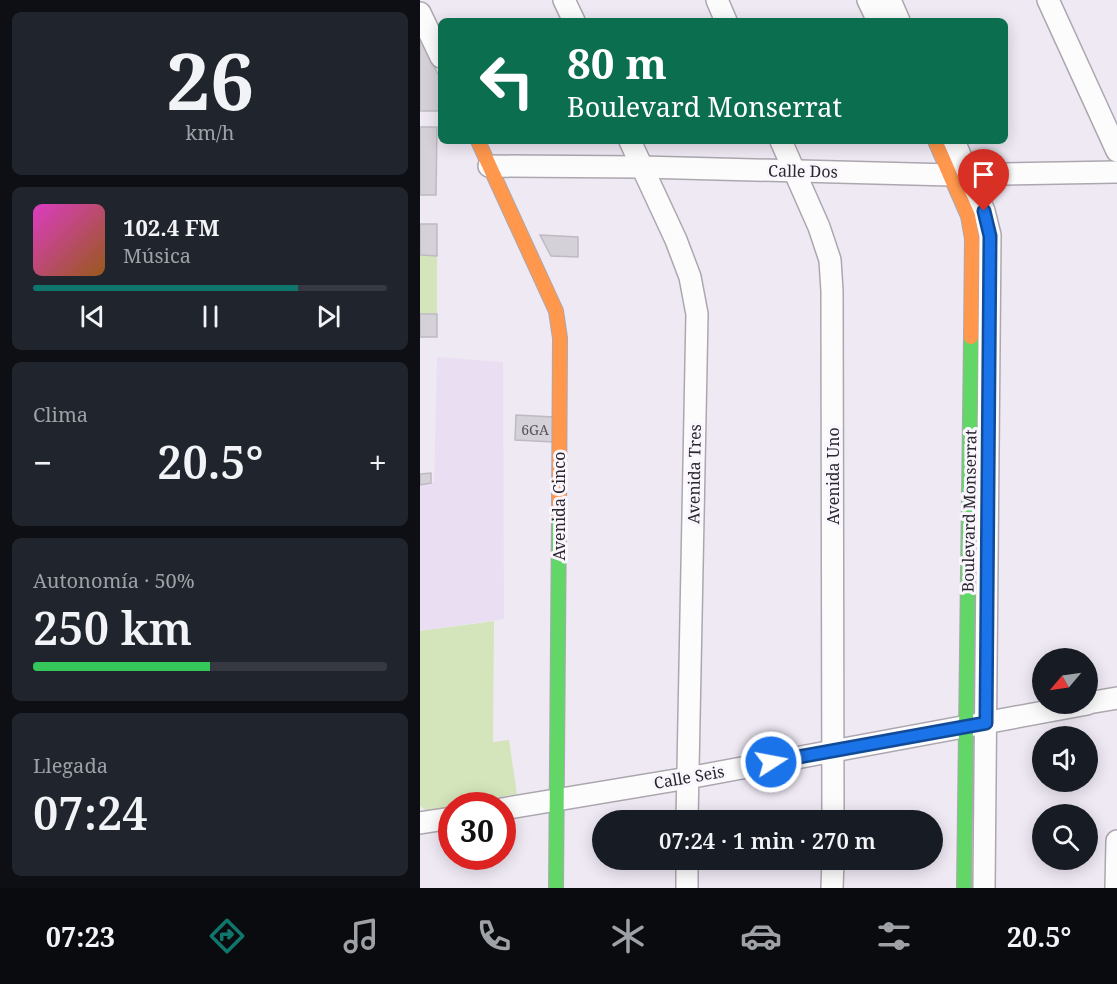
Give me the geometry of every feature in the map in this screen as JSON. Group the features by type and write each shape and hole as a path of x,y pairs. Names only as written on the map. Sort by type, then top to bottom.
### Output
{"street":[{"path":"564,0 573,18"},
{"path":"717,0 725,18"},
{"path":"868,0 877,18"},
{"path":"890,0 898,18"},
{"path":"1048,0 1117,151"},
{"path":"420,13 438,51"},
{"name":"Avenida Cinco","path":"479,144 556,311 560,338 556,888"},
{"name":"Avenida Tres","path":"631,144 687,267 697,314 687,810"},
{"name":"Avenida Uno","path":"782,144 819,227 830,260 833,810"},
{"name":"Boulevard Monserrat","path":"937,144 984,211 990,236 976,725 964,888"},
{"name":"Boulevard Monserrat","path":"955,144 960,174"},
{"name":"Calle Dos","path":"489,166 960,174 1117,172"},
{"name":"Calle Seis","path":"1098,701 1117,698"},
{"name":"Calle Seis","path":"516,806 688,778 1032,714"},
{"name":"Boulevard Monserrat","path":"976,725 984,888"},
{"path":"420,823 438,820"},
{"path":"1116,888 1117,841"},
{"path":"687,870 687,888"},
{"path":"832,888 833,870"}],"shaded area":[{"path":"437,357 503,362 504,619 420,631 420,485 434,482"}],"green space":[{"path":"420,224 437,224 437,314 420,314"},
{"path":"494,621 493,742 509,740 517,794 516,792 438,792 438,809 427,811 420,806 420,631"}],"building":[{"path":"420,39 438,74 438,111 420,111"},
{"path":"420,127 437,127 436,195 420,195"},
{"path":"420,224 437,224 437,256 420,255"},
{"path":"540,235 578,237 578,257 551,256"},
{"path":"420,314 437,314 437,337 420,337"},
{"path":"516,415 554,417 553,442 515,440"},
{"path":"431,473 431,483 420,485 420,474"}],"traffic: fast":[{"path":"964,888 971,337"},
{"path":"556,888 559,515"}],"traffic: slow":[{"path":"479,144 556,311 560,338 559,515"},
{"path":"936,144 968,216 972,239 971,337"}],"route":[{"path":"771,762 986,723 990,236 984,211"}]}
